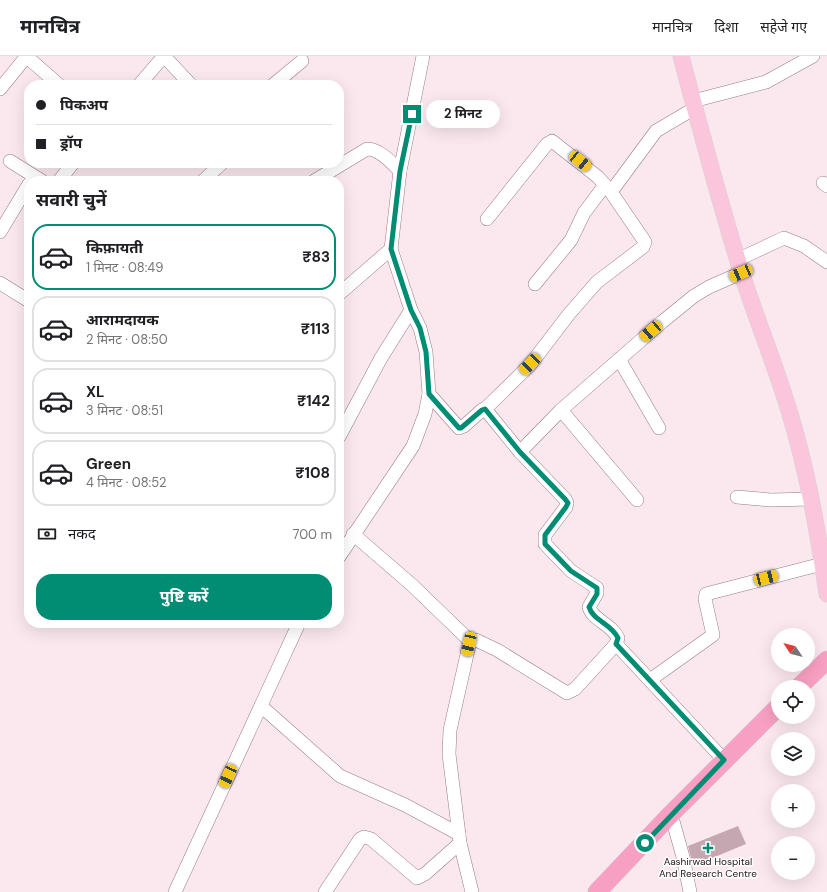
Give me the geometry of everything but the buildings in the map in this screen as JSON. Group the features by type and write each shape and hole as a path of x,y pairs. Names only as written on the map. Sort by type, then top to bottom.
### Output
{"highway":[{"path":"806,680 827,660"},
{"path":"598,892 671,814 771,714"}],"main road":[{"path":"681,56 739,267 772,357 790,414 812,499 827,594"}],"street":[{"path":"0,89 26,56 53,80"},
{"path":"143,80 164,56 186,80"},
{"path":"344,549 413,446 425,414 429,394 426,352 420,328 411,310 391,249 400,171 423,56"},
{"path":"535,284 571,240 584,213 608,188 656,131 694,105 766,82 813,56"},
{"path":"279,80 302,61"},
{"path":"429,394 459,428 461,428 485,409 530,364 569,314 597,282 643,247 645,242 608,188 591,170 557,143 550,141 487,219"},
{"path":"344,163 367,149 374,150 400,171"},
{"path":"10,161 29,176"},
{"path":"63,176 70,168"},
{"path":"208,176 217,168"},
{"path":"322,176 336,168"},
{"path":"0,232 24,195"},
{"path":"520,452 561,410 694,296 784,238 804,246 827,262"},
{"path":"344,290 391,249"},
{"path":"0,283 24,298"},
{"path":"344,428 381,358 411,310"},
{"path":"619,359 659,428"},
{"path":"470,641 476,640 497,650 567,693 575,689 616,644 618,638 611,627 591,612 589,607 597,594 597,588 571,571 545,544 545,535 568,503 520,452 485,409"},
{"path":"561,410 637,500"},
{"path":"736,497 771,500 812,499"},
{"path":"353,534 412,585 470,641"},
{"path":"650,680 713,635 705,599 706,594 822,564"},
{"path":"175,892 297,628"},
{"path":"470,641 450,730 449,754 460,839 472,892"},
{"path":"616,644 724,760"},
{"path":"261,706 340,776 405,805 460,839"},
{"path":"671,814 683,857 690,892"},
{"path":"325,892 360,839 364,837 372,839 417,878 425,874 460,839"}],"place":[{"name":"Aashirwad Hospital And Research Centre","path":"708,848"}],"route":[{"path":"412,114 400,171 391,249 411,310 420,328 426,352 429,394 459,428 464,426 485,409 520,452 565,499 568,503 545,535 543,540 545,544 571,571 597,588 597,594 589,607 591,612 594,616 611,627 618,638 616,644 724,760 645,843"}]}
